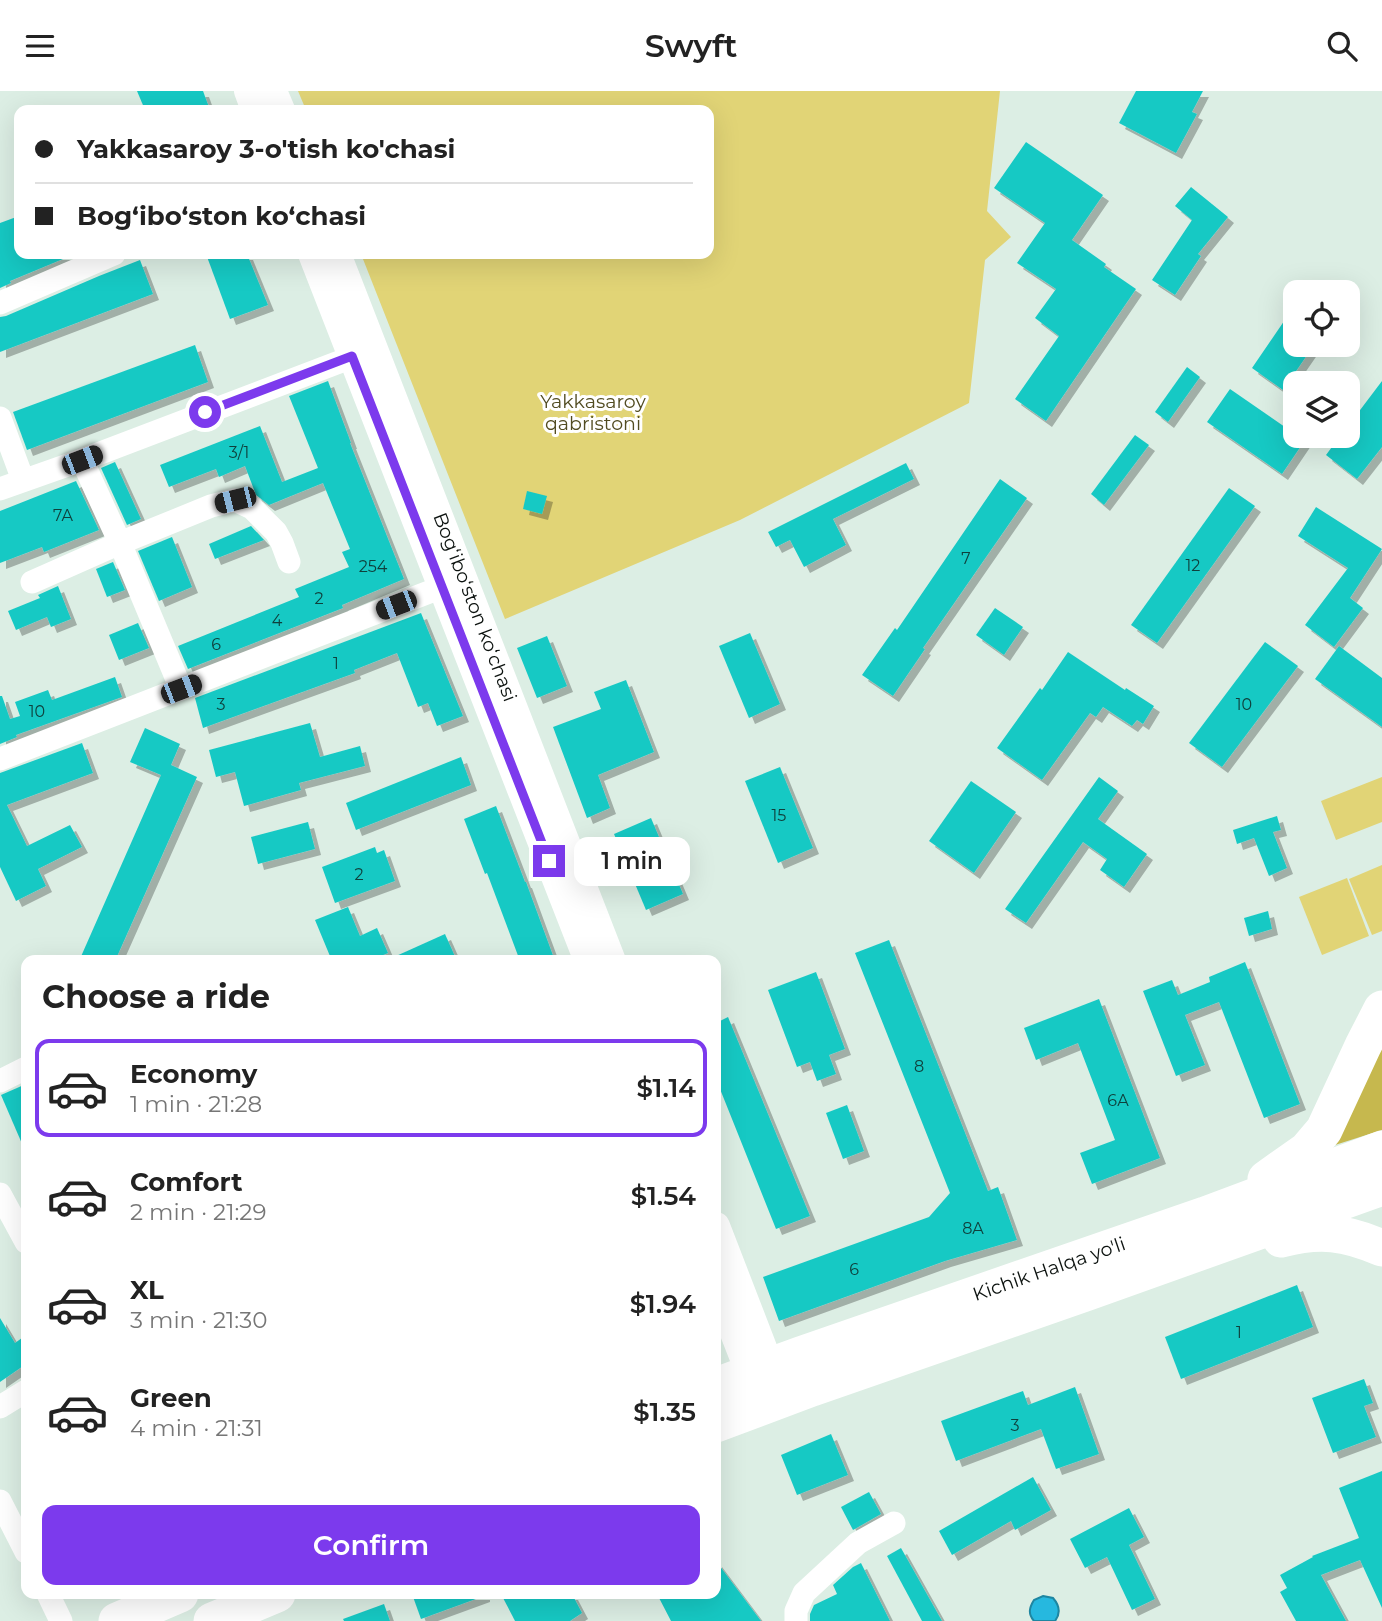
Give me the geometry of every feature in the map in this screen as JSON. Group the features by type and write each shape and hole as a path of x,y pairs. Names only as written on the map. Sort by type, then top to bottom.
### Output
{"highway":[{"path":"1205,1215 1264,1181 1307,1150 1316,1140 1324,1130 1382,1009"},
{"name":"Kichik Halqa yo'li","path":"721,1384 1205,1215 1382,1149"},
{"name":"Kichik Halqa yo'li","path":"721,1422 1382,1187"},
{"path":"1124,1280 1312,1233 1351,1236 1382,1248"},
{"path":"117,1621 168,1599"},
{"path":"212,1621 265,1599"}],"street":[{"path":"0,303 102,259"},
{"name":"Bogʻiboʻston koʻchasi","path":"315,259 363,352 610,955"},
{"name":"Bogʻiboʻston koʻchasi","path":"338,259 363,352 442,587 586,955"},
{"path":"0,489 363,352"},
{"path":"0,418 23,480"},
{"path":"82,460 181,689"},
{"path":"33,582 211,506 235,500 252,508 275,532 289,562"},
{"path":"0,759 442,587"},
{"path":"0,1081 21,1070"},
{"path":"0,1194 21,1233"},
{"path":"721,1242 760,1370 773,1403"},
{"path":"721,1296 760,1370"},
{"path":"0,1407 21,1394"},
{"path":"0,1501 21,1542"},
{"path":"796,1621 796,1611 804,1593 859,1543 894,1523"},
{"path":"50,1599 61,1621"}],"green space":[{"name":"Yakkasaroy qabristoni","path":"298,91 1000,91 987,211 1011,237 985,260 969,403 740,520 505,619 363,259 714,259 714,105 304,105"},
{"path":"1382,777 1382,822 1336,840 1321,801"},
{"path":"1382,865 1382,931 1372,935 1349,879"},
{"path":"1347,878 1369,936 1322,955 1299,897"}],"shaded area":[{"path":"1382,1034 1382,1130 1335,1145 1378,1043"}],"water":[{"path":"1043,1596 1053,1598 1057,1604 1059,1612 1055,1621 1034,1621 1031,1616 1030,1608 1034,1600"}],"building":[{"path":"137,91 203,91 208,105 143,105"},
{"path":"1136,91 1203,91 1192,112 1197,114 1176,153 1119,123"},
{"path":"1026,142 1103,195 1072,240 1136,289 1046,421 1015,399 1059,336 1035,318 1056,289 1017,263 1045,223 994,188"},
{"path":"1191,187 1228,217 1198,254 1201,256 1175,295 1152,280 1192,220 1175,206"},
{"path":"14,218 14,259 63,259 10,281 11,283 0,288 0,223"},
{"path":"208,259 249,259 268,305 230,319"},
{"path":"140,260 153,294 0,352 0,317"},
{"path":"1283,323 1283,357 1306,357 1296,371 1283,371 1283,390 1252,368"},
{"path":"195,345 208,382 27,450 13,412"},
{"path":"1187,367 1200,377 1168,422 1155,412"},
{"path":"328,381 404,579 342,605 343,608 188,669 178,646 299,597 295,589 349,567 342,552 350,549 323,483 269,505 256,495 245,466 219,477 216,469 169,487 160,465 260,426 282,482 318,468 289,396"},
{"path":"1382,381 1382,447 1357,479 1326,455 1331,448 1360,448 1360,410"},
{"path":"1230,389 1283,426 1283,448 1300,448 1282,474 1207,422"},
{"path":"1135,435 1149,445 1104,505 1091,494"},
{"path":"115,462 141,519 127,525 101,468"},
{"path":"906,463 914,479 833,519 846,545 804,567 790,540 776,547 768,532"},
{"path":"1000,479 1027,498 893,696 862,675 895,628 897,630"},
{"path":"76,481 99,530 44,552 42,547 0,563 0,511"},
{"path":"1229,488 1255,506 1157,643 1131,625"},
{"path":"527,491 547,496 542,514 523,509"},
{"path":"1316,507 1382,549 1350,598 1363,608 1334,647 1305,625 1348,568 1298,536"},
{"path":"251,526 264,540 215,559 209,544"},
{"path":"172,537 192,587 159,601 138,551"},
{"path":"113,562 125,590 107,597 96,569"},
{"path":"58,586 71,619 51,627 47,617 16,630 8,611 40,598 38,595"},
{"path":"995,608 1023,627 1004,655 976,635"},
{"path":"421,613 463,716 437,726 428,703 418,707 397,653 354,670 355,673 203,728 195,698"},
{"path":"138,623 149,648 119,660 109,635"},
{"path":"750,633 780,704 749,718 719,646"},
{"path":"547,636 567,686 537,698 517,648"},
{"path":"1265,642 1298,666 1222,767 1189,743"},
{"path":"1339,646 1382,678 1382,727 1315,679"},
{"path":"1068,652 1154,706 1143,724 1137,720 1132,726 1103,707 1096,717 1090,713 1042,780 997,748"},
{"path":"115,677 122,697 16,735 17,737 0,744 0,696 10,719 20,716 15,702 48,690 52,700"},
{"path":"626,680 654,752 598,775 610,808 587,818 553,727 601,709 594,692"},
{"path":"310,723 320,757 360,746 365,766 299,783 301,790 244,806 235,772 216,777 209,750"},
{"path":"145,728 180,744 171,765 197,777 118,955 82,955 161,775 130,762"},
{"path":"82,743 93,773 7,805 27,846 70,825 82,847 38,869 46,886 16,901 0,867 0,773"},
{"path":"461,757 471,785 356,830 346,803"},
{"path":"780,767 813,848 778,863 745,781"},
{"path":"1099,777 1118,791 1098,819 1147,854 1124,887 1100,870 1107,859 1083,842 1026,923 1005,909"},
{"path":"971,781 1016,812 974,873 929,841"},
{"path":"496,806 553,955 518,955 464,819"},
{"path":"1277,816 1281,830 1273,832 1287,868 1269,876 1254,838 1237,844 1233,830"},
{"path":"651,818 683,894 646,910 614,834"},
{"path":"308,822 315,849 258,864 251,837"},
{"path":"375,847 377,853 384,850 395,881 335,903 322,867"},
{"path":"348,907 360,936 377,928 388,953 330,955 315,920"},
{"path":"1268,911 1272,929 1249,936 1244,918"},
{"path":"445,934 454,955 398,955"},
{"path":"889,940 988,1191 998,1187 1017,1240 945,1261 779,1321 763,1277 929,1217 950,1193 855,953"},
{"path":"1245,962 1300,1104 1264,1118 1219,1002 1185,1015 1205,1065 1176,1076 1143,991 1172,980 1178,995 1210,982 1209,977"},
{"path":"816,972 845,1049 829,1055 836,1074 817,1081 810,1062 797,1067 768,990"},
{"path":"1099,999 1160,1158 1092,1184 1080,1153 1115,1140 1078,1043 1036,1060 1024,1028"},
{"path":"728,1017 810,1216 776,1229 721,1092 721,1020"},
{"path":"21,1086 21,1141 1,1095"},
{"path":"847,1105 864,1151 843,1159 826,1113"},
{"path":"1297,1285 1313,1327 1181,1379 1165,1337"},
{"path":"0,1318 15,1343 21,1339 21,1367 0,1382"},
{"path":"1364,1379 1373,1403 1364,1406 1376,1437 1333,1453 1312,1398"},
{"path":"1075,1387 1099,1454 1056,1469 1041,1429 956,1461 941,1421 1023,1391 1028,1405"},
{"path":"831,1434 848,1475 797,1495 781,1455"},
{"path":"1382,1471 1382,1608 1360,1560 1321,1575 1346,1621 1296,1621 1280,1592 1287,1588 1280,1575 1312,1556 1359,1538 1339,1488"},
{"path":"1033,1477 1051,1510 1015,1530 1011,1521 952,1555 939,1531"},
{"path":"869,1492 881,1514 853,1530 841,1507"},
{"path":"1129,1508 1144,1537 1129,1545 1155,1599 1132,1610 1107,1557 1085,1568 1070,1539"},
{"path":"901,1548 942,1621 922,1621 887,1556"},
{"path":"861,1563 890,1621 810,1621 814,1605 837,1594 833,1585"},
{"path":"721,1568 761,1621 671,1621 660,1599 721,1599"},
{"path":"414,1599 476,1599 421,1619"},
{"path":"504,1599 575,1599 582,1613 570,1621 515,1621"},
{"path":"384,1604 390,1621 343,1619"}],"route":[{"path":"205,412 352,356 549,861"}]}
